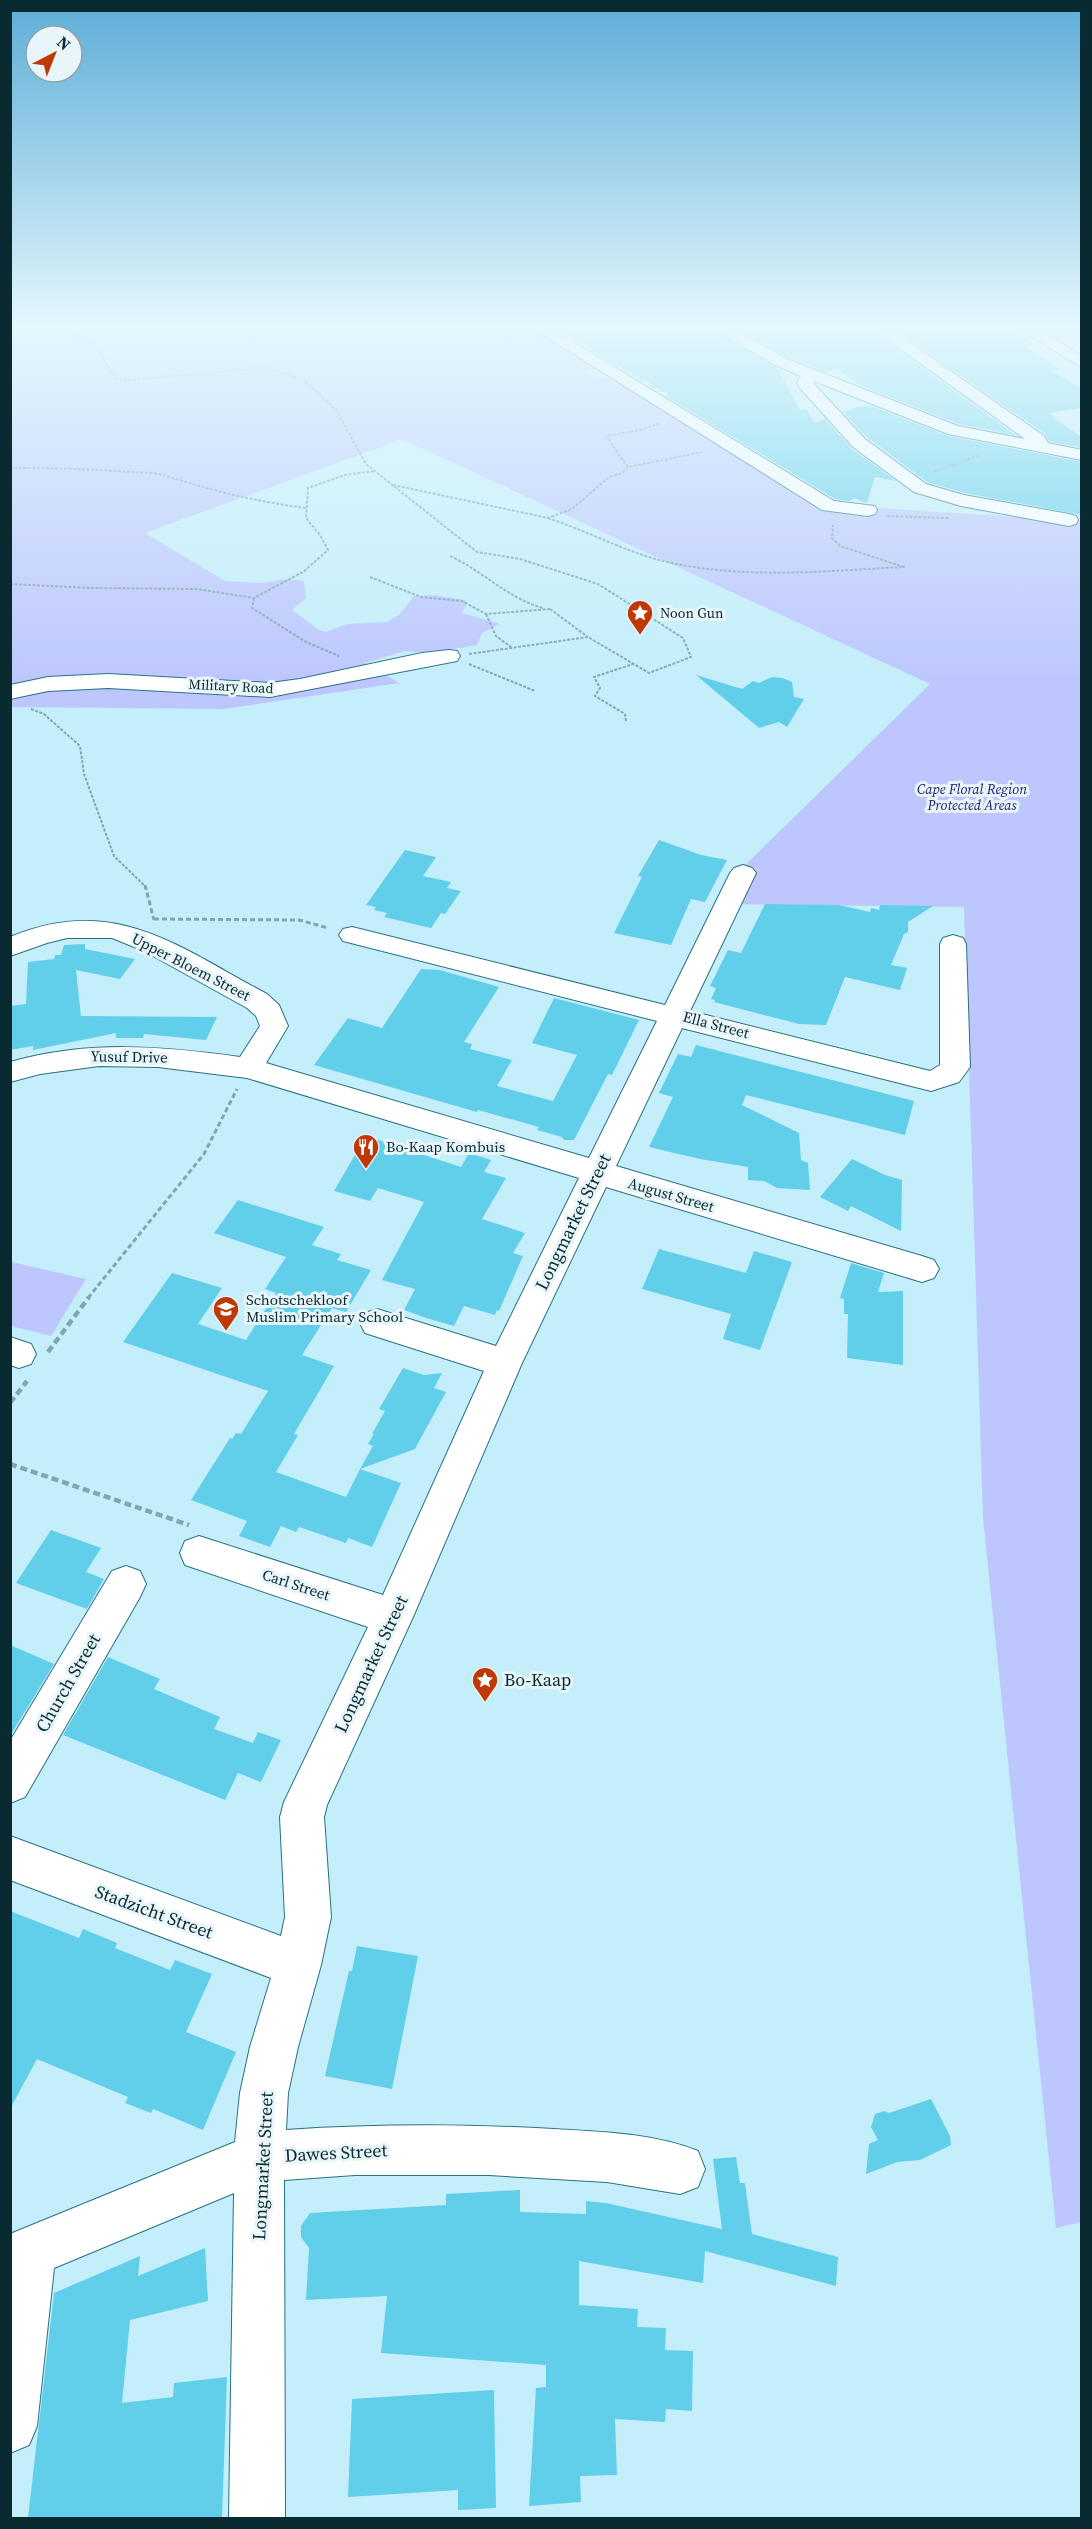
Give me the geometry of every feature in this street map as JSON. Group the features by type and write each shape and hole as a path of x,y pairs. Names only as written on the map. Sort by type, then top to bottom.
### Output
{"street":[{"path":"727,444 829,506 868,510"},
{"path":"860,444 902,477 928,492 948,498 1069,520"},
{"path":"1022,444 1082,455"},
{"path":"1042,444 1054,456 1082,460"},
{"name":"Military Road","path":"10,692 48,684 108,681 270,690 449,656"},
{"name":"Longmarket Street","path":"257,2518 259,2157 264,2093 298,1965 308,1917 302,1817 306,1802 393,1617 505,1363 743,873"},
{"name":"Upper Bloem Street","path":"10,948 24,941 52,933 80,929 126,933 163,950 256,1001 269,1012 274,1026 242,1080"},
{"name":"Ella Street","path":"352,935 931,1081 949,1075 955,1067 953,944"},
{"name":"Yusuf Drive","path":"10,1072 51,1061 113,1054 142,1054 242,1080"},
{"name":"August Street","path":"242,1080 597,1173 922,1269"},
{"path":"377,1323 505,1363"},
{"name":"Carl Street","path":"199,1553 393,1617"},
{"name":"Church Street","path":"10,1782 126,1584"},
{"name":"Stadzicht Street","path":"10,1858 298,1965"},
{"name":"Dawes Street","path":"20,2256 259,2157 355,2151 489,2150 607,2157 680,2169"},
{"path":"10,2426 20,2256"}],"path":[{"path":"355,444 366,464 477,552 520,559 598,584 683,639 691,657 649,673 588,637 550,609 525,604 503,593 469,563 450,556"},
{"path":"612,444 628,467"},
{"path":"902,477 916,474 920,477 1007,444"},
{"path":"548,518 572,509 609,477 622,473 628,467 730,446"},
{"path":"10,468 77,468 166,475 176,482 189,482 262,502 306,508"},
{"path":"10,584 206,589 233,592 254,598 295,577 323,557 328,550 320,535 306,518 308,488 345,476 375,471"},
{"path":"392,485 548,518 578,527 611,544 650,558 686,565 749,573 904,567 840,546 832,538 833,523"},
{"path":"868,510 889,523"},
{"path":"370,577 421,597 462,601 486,614 550,609"},
{"path":"254,598 252,608 306,642 342,658 384,668"},
{"path":"486,614 496,636 512,648"},
{"path":"449,656 588,637"},
{"path":"449,656 535,691"},
{"path":"626,721 624,714 595,696 600,688 594,677 634,664"},
{"path":"28,707 44,714 80,746 84,774 114,856 146,886 163,950"},
{"path":"154,919 299,920 352,935"},
{"path":"26,1353 71,1319 204,1154 242,1080"},
{"path":"10,1464 210,1532 199,1553"}],"green space":[{"name":"Cape Floral Region Protected Areas","path":"11,444 388,444 145,533 225,581 261,583 286,579 304,581 306,598 292,610 319,630 326,632 347,624 387,622 400,614 414,596 435,595 465,600 466,605 462,613 500,624 482,633 477,645 429,653 404,651 365,663 399,683 224,709 11,707"},
{"name":"Cape Floral Region Protected Areas","path":"413,444 720,444 807,498 847,506 1081,521 1081,2222 1056,2228 983,1518 964,907 725,904 733,877 930,684"},
{"path":"11,1262 86,1279 51,1336 11,1326"}],"building":[{"path":"745,444 848,444 896,481 875,477 867,503 854,498 849,501 835,499"},
{"path":"876,444 989,444 1082,462 1082,515 965,493 927,482"},
{"path":"1063,444 1082,444 1082,448"},
{"path":"696,675 742,689 753,681 759,683 772,677 782,678 792,682 794,697 804,699 787,727 779,722 759,728"},
{"path":"659,840 701,855 727,860 705,902 691,899 671,945 614,933 642,877 638,876"},
{"path":"405,850 436,857 423,876 451,882 447,888 461,891 445,914 441,913 431,928 384,917 387,913 374,910 376,907 366,905"},
{"path":"765,904 839,905 870,912 871,908 879,910 880,905 933,906 908,922 908,932 904,934 891,965 907,968 900,990 845,977 826,1025 799,1024 714,1002 715,1000 711,999 716,988 710,986 728,950 741,953"},
{"path":"85,944 85,949 135,959 120,979 76,970 81,1016 217,1017 206,1040 144,1034 143,1038 116,1038 116,1033 33,1050 33,1046 10,1050 10,1006 26,1004 28,962 54,959 55,955 61,955 64,945"},
{"path":"421,969 440,970 499,987 464,1042 472,1044 470,1049 512,1060 497,1086 553,1101 577,1055 532,1043 554,998 639,1020 612,1075 608,1074 574,1140 564,1140 562,1137 537,1130 539,1127 478,1110 477,1112 314,1065 348,1018 382,1028"},
{"path":"696,1045 914,1101 905,1135 746,1095 742,1105 799,1133 801,1160 808,1163 810,1190 777,1188 764,1181 748,1180 748,1167 649,1147 673,1097 659,1093 678,1054 691,1057"},
{"path":"366,1136 461,1167 469,1153 491,1160 484,1172 506,1178 482,1219 525,1233 513,1253 523,1256 499,1311 497,1310 495,1315 464,1306 454,1326 426,1318 404,1310 415,1289 382,1280 424,1202 378,1188 370,1201 334,1191"},
{"path":"852,1159 885,1175 902,1180 901,1231 851,1206 848,1211 820,1197"},
{"path":"238,1200 324,1227 312,1245 341,1254 337,1260 371,1270 346,1312 332,1308 302,1355 334,1366 294,1434 298,1435 276,1472 346,1497 360,1469 401,1483 372,1547 348,1538 346,1543 299,1527 296,1532 281,1526 270,1547 239,1536 247,1521 191,1500 230,1438 232,1439 236,1433 241,1434 268,1391 123,1342 172,1273 222,1288 198,1324 246,1340 276,1293 265,1289 286,1257 214,1233"},
{"path":"659,1249 746,1273 754,1251 792,1262 760,1350 723,1339 731,1314 642,1289"},
{"path":"851,1263 884,1273 878,1292 903,1291 903,1365 847,1358 848,1314 844,1314 844,1299 840,1298"},
{"path":"403,1368 424,1375 442,1373 434,1388 446,1392 415,1449 360,1469 373,1446 368,1444 374,1434 372,1434 385,1411 379,1409"},
{"path":"51,1530 101,1548 86,1572 104,1579 87,1609 16,1583"},
{"path":"10,1645 54,1664 10,1736"},
{"path":"108,1657 160,1679 154,1689 220,1717 214,1729 253,1743 258,1732 281,1740 261,1782 238,1773 225,1800 63,1735"},
{"path":"10,1911 79,1938 83,1929 117,1943 115,1948 170,1970 175,1960 212,1974 186,2032 236,2052 203,2130 153,2109 151,2113 125,2103 128,2097 37,2059 10,2109"},
{"path":"357,1946 418,1956 392,2089 325,2076"},
{"path":"931,2099 950,2136 951,2145 920,2160 897,2162 866,2174 869,2144 878,2140 871,2127 875,2114 884,2111 889,2113"},
{"path":"736,2157 740,2183 745,2183 752,2234 838,2257 836,2286 705,2251 703,2283 579,2261 579,2305 638,2309 637,2327 666,2328 665,2350 693,2351 692,2411 666,2409 665,2422 615,2419 617,2475 580,2476 581,2502 529,2506 536,2388 546,2387 546,2365 381,2353 387,2296 306,2300 309,2248 301,2237 301,2226 310,2213 446,2205 446,2194 520,2190 520,2212 586,2214 586,2201 606,2203 722,2229 713,2159"},
{"path":"205,2248 208,2301 130,2320 122,2403 173,2397 174,2383 227,2377 222,2518 28,2518 54,2293 140,2256 138,2276"},
{"path":"494,2390 496,2508 458,2510 458,2490 348,2497 352,2399"}],"place":[{"name":"Noon Gun","path":"640,636"},
{"name":"Bo-Kaap Kombuis","path":"366,1170"},
{"name":"Schotschekloof Muslim Primary School","path":"226,1332"},
{"name":"Bo-Kaap","path":"485,1703"}]}
